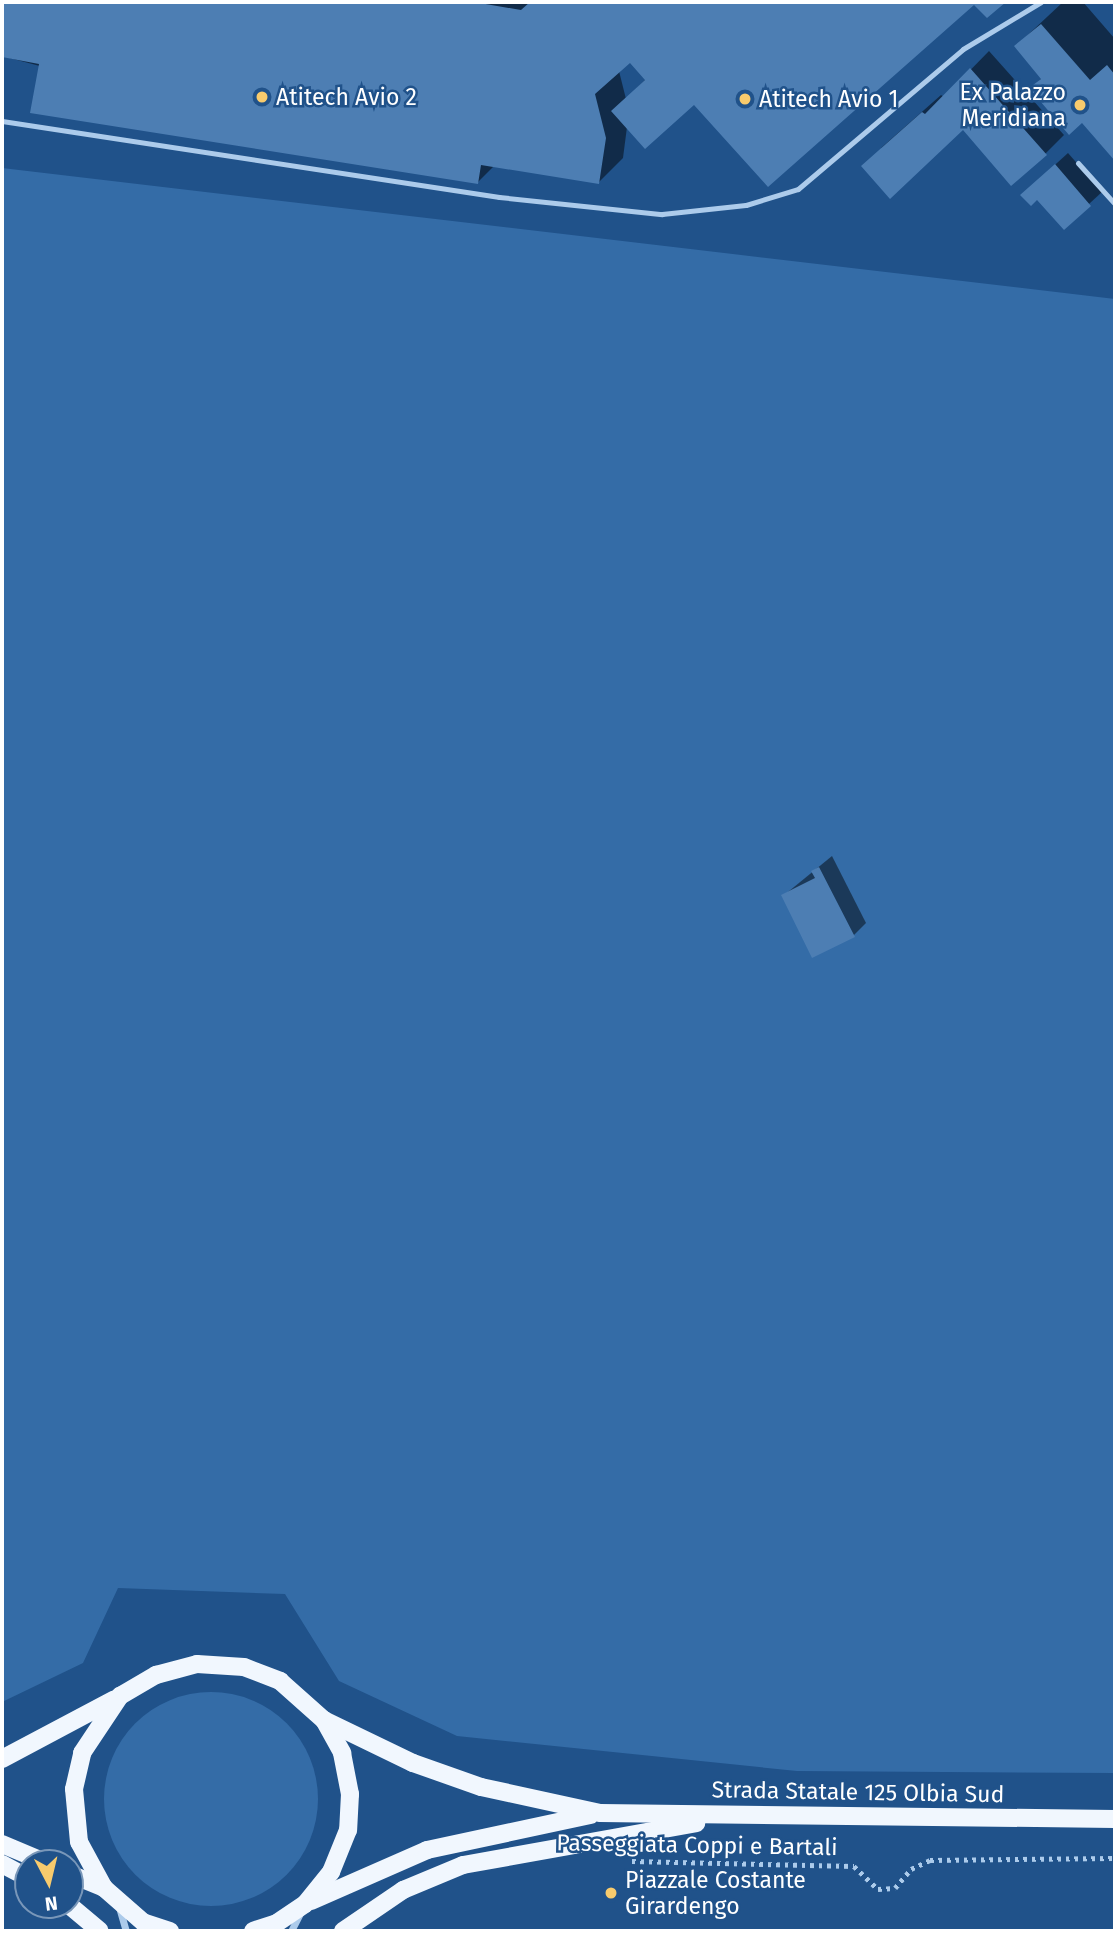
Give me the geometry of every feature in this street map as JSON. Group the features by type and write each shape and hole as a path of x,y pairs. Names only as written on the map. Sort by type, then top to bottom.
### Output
{"main road":[{"path":"2,1759 156,1675 197,1664 244,1667 280,1681 324,1720 342,1753 351,1794 348,1830 331,1872 305,1904 277,1923 253,1931"},
{"path":"110,1894 79,1842 74,1789 82,1754 120,1696"},
{"name":"Strada Statale 125 Olbia Sud","path":"324,1720 413,1763 481,1787 600,1813 1115,1819"},
{"name":"Strada Statale 125 Olbia Sud","path":"305,1904 426,1850 600,1813"},
{"path":"344,1931 403,1890 463,1865 742,1815"},
{"path":"84,1881 110,1894 143,1922 170,1931"},
{"path":"84,1918 100,1931"}],"street":[{"path":"110,1894 126,1931"},
{"path":"291,1931 305,1904"}],"lane":[{"path":"2,121 499,197 662,214 734,206 799,189 963,49 1041,2"},
{"path":"1078,163 1115,204"}],"path":[{"name":"Passeggiata Coppi e Bartali","path":"626,1861 854,1866 878,1889 895,1888 911,1869 930,1860 1115,1858"}],"shaded area":[{"path":"2,168 1115,299 1115,1773 797,1771 457,1736 339,1681 285,1594 118,1588 83,1663 2,1702"},
{"path":"211,1692 252,1700 287,1723 310,1758 318,1799 310,1840 287,1875 252,1898 211,1906 170,1898 135,1875 112,1840 104,1799 112,1758 135,1723 170,1700"}],"building":[{"path":"2,2 474,2 521,10 530,2 1006,2 987,18 974,5 768,187 694,105 645,149 611,111 645,80 630,63 595,94 606,138 599,184 481,165 478,184 30,113 39,64 2,57"},
{"name":"Ex Palazzo Meridiana","path":"1041,24 1090,80 1107,65 1115,75 1115,161 1082,123 1069,135 1029,88 1041,79 1014,46"},
{"path":"970,68 1047,155 1011,186 963,130 890,199 861,166 922,112 925,114"},
{"path":"1055,164 1091,206 1064,230 1037,200 1031,206 1020,195"},
{"path":"819,867 855,937 812,958 781,895 815,878 811,871"}],"place":[{"name":"Atitech Avio 2","path":"262,97"},
{"name":"Atitech Avio 1","path":"745,99"},
{"name":"Ex Palazzo Meridiana","path":"1080,105"},
{"name":"Piazzale Costante Girardengo","path":"611,1893"}]}
